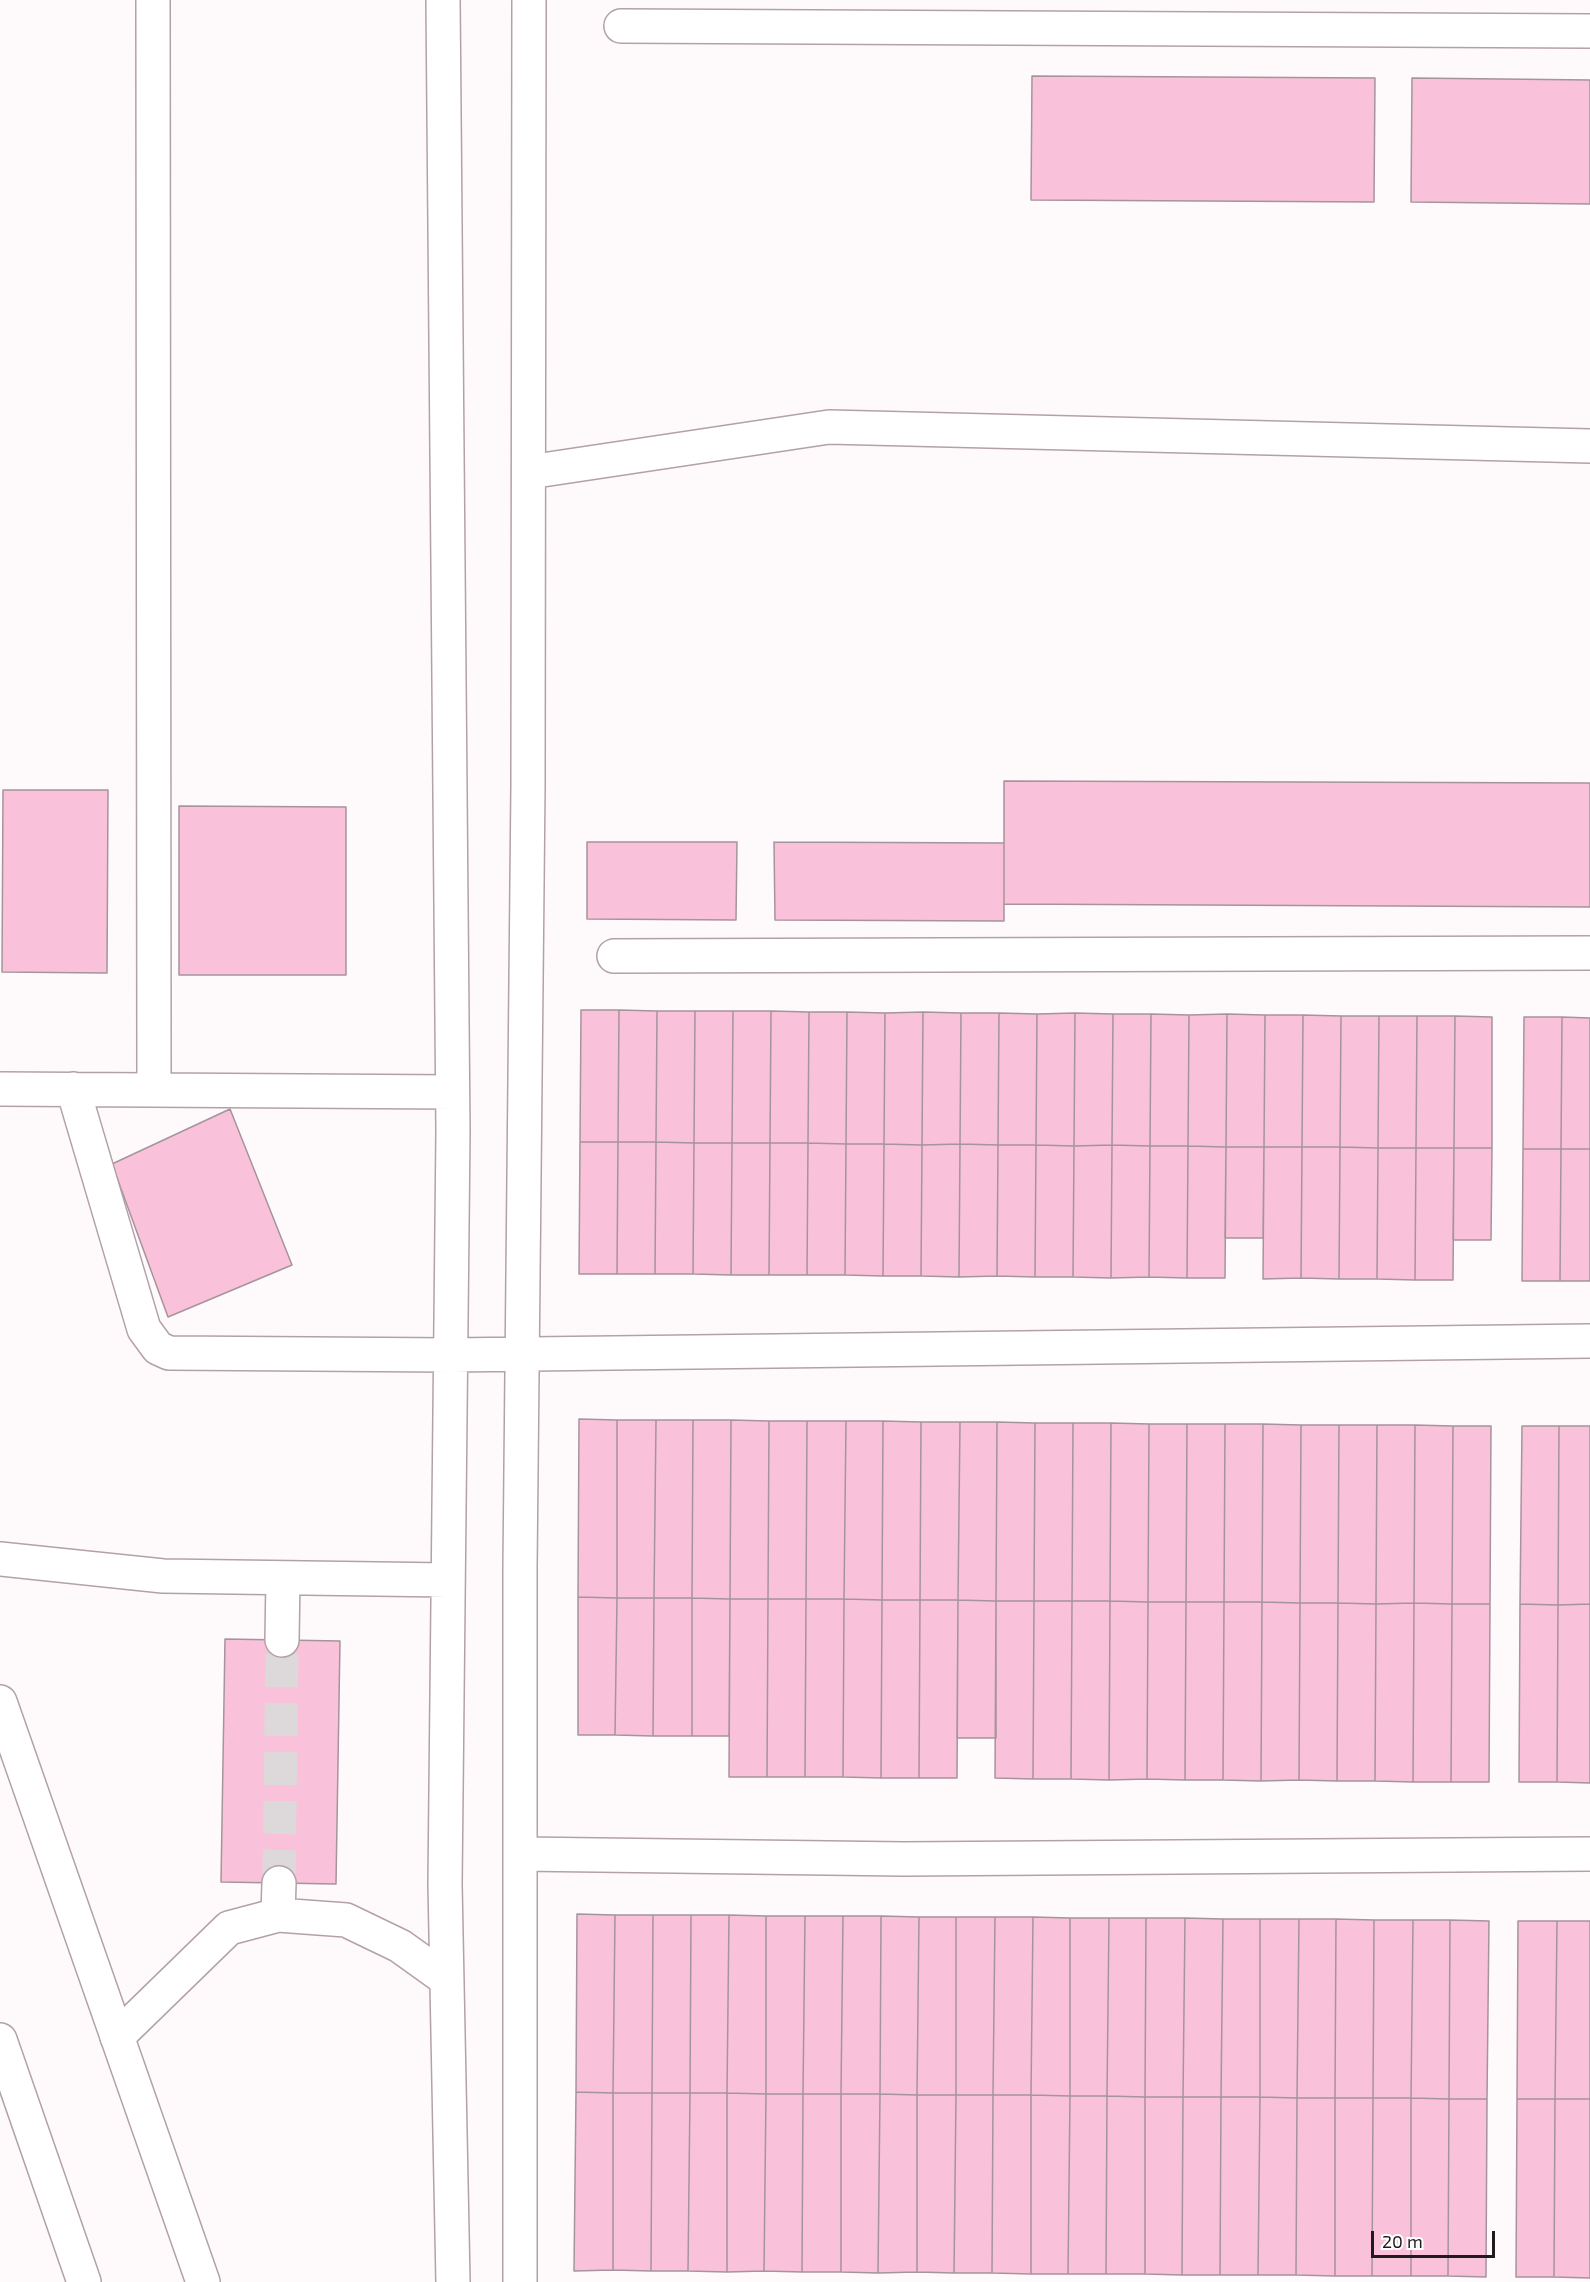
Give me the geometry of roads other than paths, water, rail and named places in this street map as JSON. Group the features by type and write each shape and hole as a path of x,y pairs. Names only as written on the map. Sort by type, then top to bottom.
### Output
{"street":[{"path":"153,0 154,1090"},
{"path":"443,0 452,1092 445,1884 453,2282"},
{"path":"520,2282 522,1352 526,1180 530,472 529,0"},
{"path":"621,26 1590,31"},
{"path":"530,472 829,427 1590,446"},
{"path":"615,956 1590,952"},
{"path":"0,1089 452,1092"},
{"path":"73,1089 144,1329 158,1348 170,1353 450,1355 522,1352 1590,1341"},
{"path":"0,1559 163,1576 448,1580"},
{"path":"282,1640 283,1578"},
{"path":"0,1701 203,2282"},
{"path":"521,1854 904,1859 1590,1854"},
{"path":"278,1915 279,1883"},
{"path":"117,2037 229,1928 278,1915 346,1920 400,1946 446,1979"},
{"path":"0,2040 84,2282"}],"tunnel":[{"path":"279,1883 282,1640"}]}
